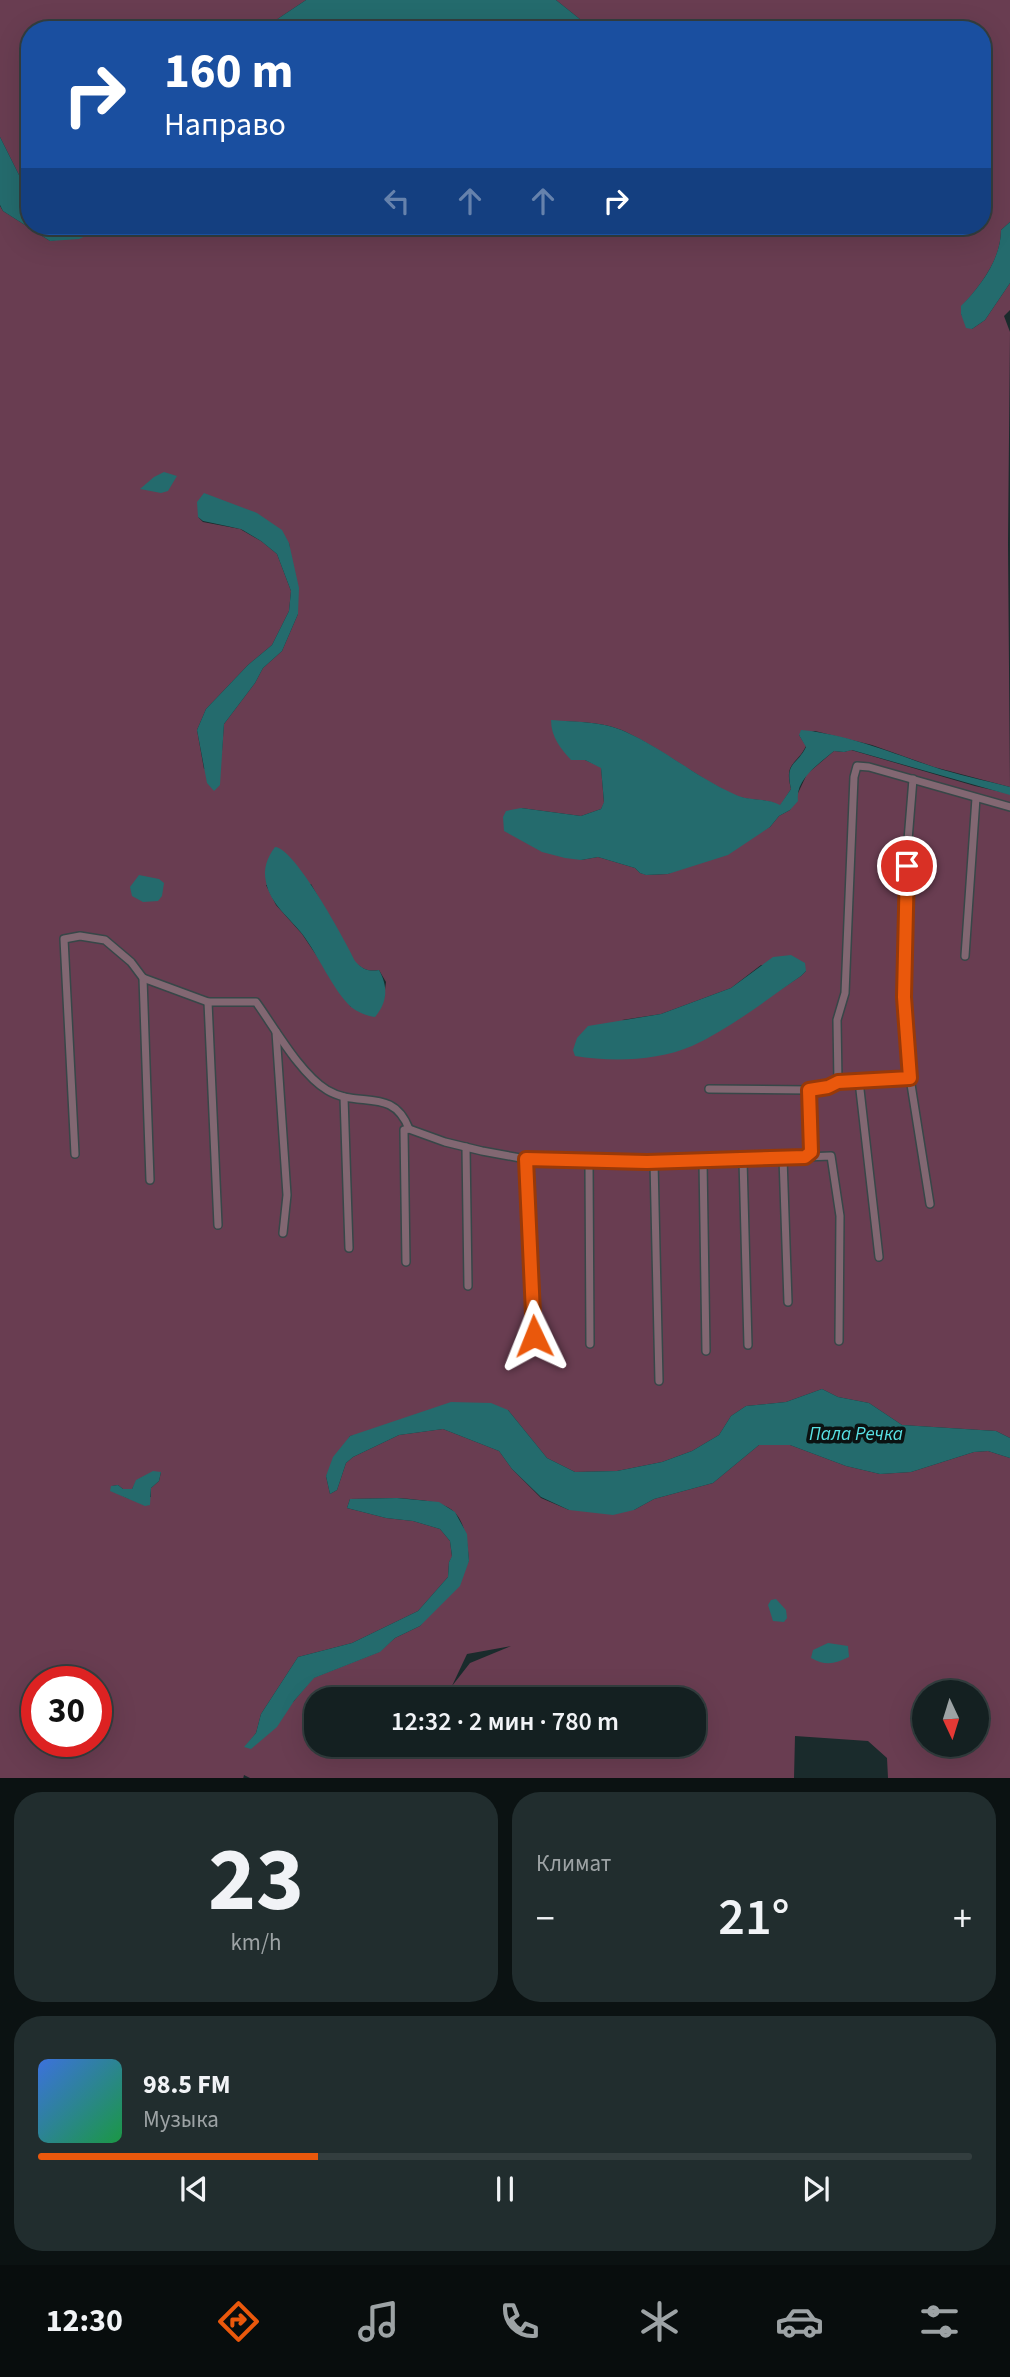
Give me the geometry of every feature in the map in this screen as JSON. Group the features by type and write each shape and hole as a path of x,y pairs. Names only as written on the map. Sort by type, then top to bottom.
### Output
{"street":[{"path":"838,1082 836,1020 845,993 854,778 857,766 914,779 1010,807"},
{"path":"914,779 908,840 904,997 910,1078 930,1204"},
{"path":"965,956 975,798"},
{"path":"75,1154 64,939 80,936 104,940 131,962 143,978 208,1002 256,1002 300,1064 327,1091 344,1097 385,1102 404,1116 409,1129"},
{"path":"143,978 150,1180"},
{"path":"208,1002 219,1224"},
{"path":"276,1030 287,1195 283,1233"},
{"path":"709,1089 809,1090 828,1087 838,1082 910,1078"},
{"path":"859,1081 879,1257"},
{"path":"805,1157 811,1152 809,1090"},
{"path":"344,1097 349,1248"},
{"path":"406,1262 404,1130 409,1129 466,1147 526,1159 589,1162 703,1161 831,1156 840,1216 839,1342"},
{"path":"466,1147 468,1286"},
{"path":"783,1158 788,1302"},
{"path":"526,1159 534,1336"},
{"path":"743,1160 748,1345"},
{"path":"654,1161 659,1381"},
{"path":"703,1161 706,1351"},
{"path":"589,1162 590,1344"}],"shaded area":[{"path":"0,0 306,0 274,21 21,21 21,179 0,137"},
{"path":"556,0 1010,0 1010,222 1001,230 993,262 961,307 961,314 972,329 985,320 1010,283 1010,310 1004,316 1010,332 1010,787 934,767 872,745 815,731 799,735 806,746 790,769 791,789 780,806 769,801 734,795 617,728 552,721 585,760 601,767 604,803 601,809 581,816 521,808 581,860 598,857 635,868 647,875 668,874 770,827 779,816 790,810 807,774 834,751 851,750 1010,794 1010,1438 996,1431 902,1425 869,1403 838,1397 822,1389 786,1402 746,1406 731,1416 719,1435 692,1451 662,1462 617,1471 575,1472 547,1458 508,1410 350,1436 326,1476 330,1494 337,1490 346,1463 353,1457 399,1435 443,1429 499,1451 512,1469 541,1498 569,1510 634,1510 654,1499 713,1483 759,1445 790,1445 846,1466 880,1474 911,1472 974,1452 988,1451 1010,1458 1010,1778 888,1778 887,1758 868,1741 795,1736 794,1778 250,1778 244,1775 243,1778 0,1778 0,206 21,222 21,235 41,235 50,241 87,235 991,235 991,21 582,21","holes":["198,517 240,529 203,522","240,529 289,543 298,614 282,651 263,668 224,724 222,751 204,769 197,730 206,709 248,665 272,645 289,611 291,591 277,554","311,884 354,961 365,969 379,970 386,982 384,998 351,1007 302,934 276,905 266,885","761,965 806,971 710,1036 622,1020 661,1014 731,988","153,1472 161,1472 159,1481 151,1488 151,1497 129,1499 112,1486 132,1489 137,1480","397,1498 430,1501 451,1509 463,1527 469,1561 420,1626 395,1638 379,1652 313,1678 306,1687 706,1687 706,1757 304,1757 304,1689 245,1747 256,1733 261,1714 298,1657 352,1643 418,1611 448,1577 452,1557 450,1541 440,1529 347,1508 350,1499","511,1646 470,1663 452,1686 467,1654"]}],"water":[{"path":"306,0 556,0 582,21 274,21"},
{"path":"0,137 21,179 21,222 3,211 0,205"},
{"path":"1010,222 1010,283 985,320 972,329 966,328 961,306 988,272 997,251 1001,230"},
{"path":"41,235 88,235 79,239 50,241"},
{"path":"164,472 177,476 168,491 161,493 140,489 154,477"},
{"path":"204,493 257,513 282,530 289,543 299,588 298,614 282,651 263,668 224,724 220,785 214,791 207,783 197,730 206,709 248,665 272,645 289,611 291,591 277,554 261,541 241,529 203,521 198,517 197,502"},
{"path":"551,720 617,728 654,746 706,780 734,794 780,805 791,789 790,769 806,747 799,735 801,730 851,739 941,769 1010,787 1010,795 852,750 834,751 804,779 798,793 798,801 790,810 728,855 668,874 646,875 635,868 598,857 581,860 542,852 504,831 503,817 506,811 521,808 581,816 601,809 604,802 601,768 585,760 571,760 555,737"},
{"path":"275,847 284,851 295,862 331,916 355,961 366,969 379,970 385,994 375,1017 356,1011 344,1000 303,935 272,897 266,882 265,868"},
{"path":"139,875 159,879 164,883 162,896 158,901 143,902 132,896 130,887"},
{"path":"791,955 805,963 806,971 801,976 734,1022 692,1046 664,1055 634,1059 575,1056 573,1050 577,1038 588,1026 661,1014 731,988 773,957"},
{"name":"Пала Речка","path":"822,1389 838,1397 869,1403 902,1425 996,1431 1010,1438 1010,1458 988,1451 974,1452 911,1472 880,1474 846,1466 790,1445 759,1445 713,1483 654,1499 634,1510 613,1515 569,1510 541,1497 512,1469 499,1451 443,1429 399,1435 353,1457 346,1463 337,1490 330,1494 326,1476 333,1457 350,1436 451,1402 491,1403 508,1410 547,1458 575,1472 617,1471 662,1462 692,1451 719,1435 731,1416 746,1406 786,1402"},
{"path":"153,1471 161,1472 159,1481 151,1488 150,1505 145,1506 110,1491 111,1486 118,1485 123,1489 132,1489 136,1480"},
{"path":"397,1498 439,1502 455,1512 467,1534 469,1561 460,1586 420,1626 395,1638 380,1652 314,1678 304,1687 277,1727 251,1749 244,1747 256,1733 261,1714 298,1657 352,1643 418,1611 448,1577 452,1556 450,1541 440,1529 347,1508 350,1499"},
{"path":"776,1599 786,1610 787,1618 784,1622 773,1621 768,1605 771,1600"},
{"path":"828,1643 848,1646 849,1657 830,1663 811,1658 813,1650"}],"route":[{"path":"534,1336 526,1159 647,1162 805,1157 811,1152 809,1090 828,1087 838,1082 910,1078 904,997 907,866"}]}
